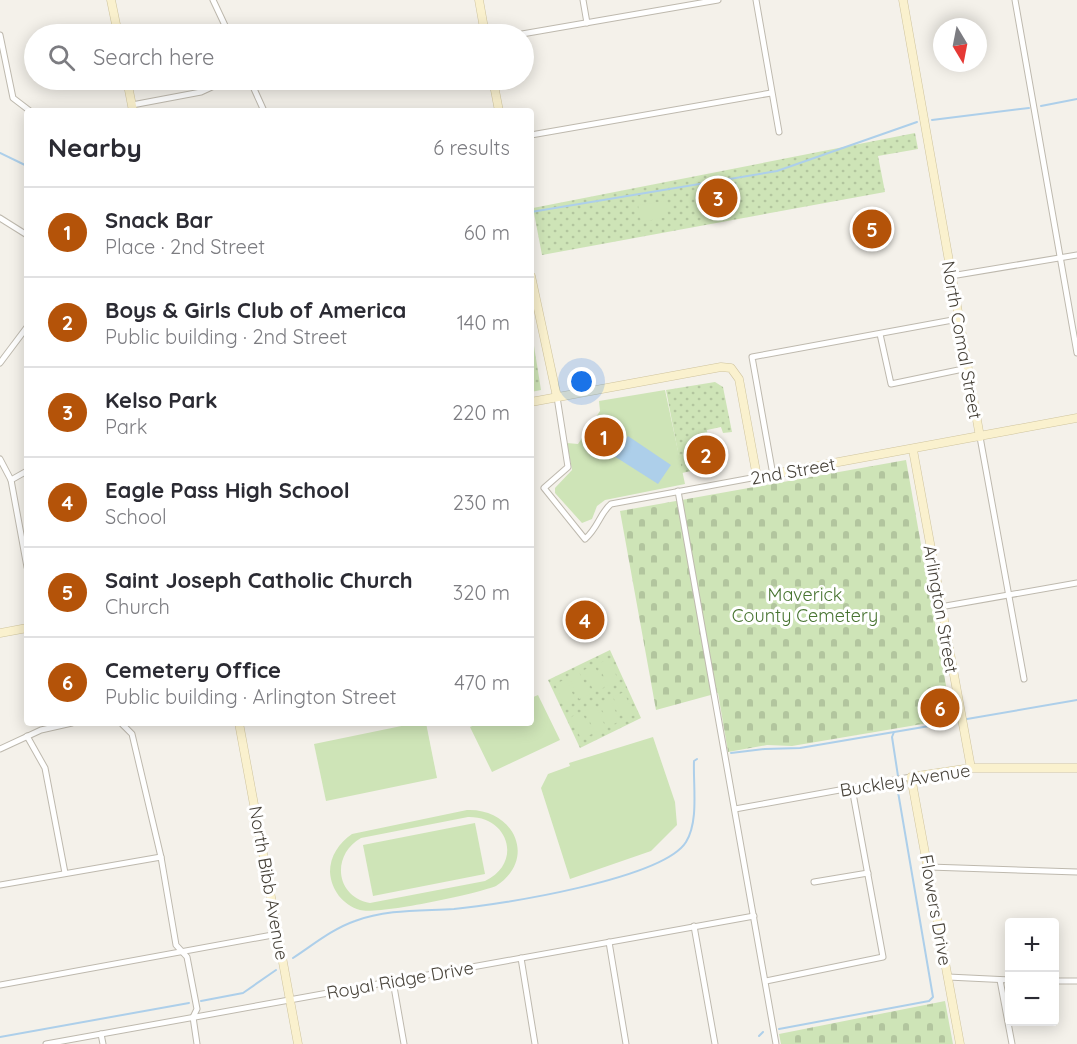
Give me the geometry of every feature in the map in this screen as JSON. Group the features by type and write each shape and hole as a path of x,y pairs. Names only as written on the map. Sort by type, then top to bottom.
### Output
{"street":[{"path":"111,0 116,24"},
{"path":"213,0 224,24"},
{"path":"479,0 483,24"},
{"path":"583,0 587,23"},
{"path":"534,32 718,0"},
{"path":"756,0 778,132"},
{"name":"North Comal Street","path":"903,0 958,319 1024,679"},
{"path":"1016,0 1077,354"},
{"path":"0,35 13,98 26,108"},
{"path":"129,90 132,108 205,90"},
{"path":"255,90 263,108"},
{"path":"495,90 498,108"},
{"path":"534,134 771,93"},
{"path":"0,218 24,233"},
{"path":"951,276 1077,255"},
{"path":"534,290 557,397"},
{"path":"773,475 752,357 958,319"},
{"path":"0,363 24,331"},
{"path":"880,334 891,384 968,368"},
{"path":"534,401 730,368 740,379 757,477"},
{"name":"2nd Street","path":"557,397 568,467 544,488 585,538 596,529 605,510 611,504 1077,418"},
{"name":"Arlington Street","path":"913,450 971,768"},
{"path":"0,459 11,480 24,551"},
{"path":"11,480 24,473"},
{"path":"678,492 776,1044"},
{"path":"940,607 1077,582"},
{"path":"0,633 24,629"},
{"path":"0,749 27,736 62,726"},
{"path":"124,726 132,734 161,857 176,945 187,957 197,1009 193,1017 197,1044"},
{"name":"North Bibb Avenue","path":"240,726 298,1044"},
{"path":"27,736 45,768 65,873"},
{"name":"Buckley Avenue","path":"735,809 971,768 1077,768"},
{"name":"Flowers Drive","path":"911,777 960,1044"},
{"path":"766,981 883,957 852,788"},
{"path":"0,885 161,857"},
{"path":"929,867 1077,872"},
{"path":"814,882 868,873"},
{"name":"Royal Ridge Drive","path":"46,1044 754,916"},
{"path":"694,926 716,1044"},
{"path":"0,985 278,934"},
{"path":"609,942 626,1044"},
{"path":"520,958 535,1044"},
{"path":"948,977 1005,980"},
{"path":"1000,980 1012,1044"},
{"path":"393,981 404,1044"},
{"path":"1059,981 1077,981"},
{"path":"101,1034 103,1044"}],"green space":[{"path":"915,133 918,149 878,156 885,192 542,255 534,208"},
{"path":"666,201 668,217 641,222 638,205"},
{"path":"534,346 541,390 534,391"},
{"path":"715,382 723,387 732,432 723,433 721,427 707,430 708,441 686,445 691,471 682,473 666,390"},
{"path":"665,390 685,484 605,500 597,506 592,519 582,523 555,493 555,488 572,470 567,443 578,444 600,411 599,401"},
{"name":"Maverick County Cemetery","path":"906,460 952,719 792,746 767,745 728,752 718,693 656,710 620,511"},
{"path":"610,650 641,718 580,748 548,680"},
{"path":"608,659 619,681 608,686 598,664"},
{"path":"594,665 605,687 594,692 584,670"},
{"path":"579,672 590,694 579,699 569,677"},
{"path":"566,679 576,701 565,706 555,684"},
{"path":"624,692 634,715 624,719 613,697"},
{"path":"538,695 560,740 492,772 470,727 534,726 534,697"},
{"path":"610,699 620,721 610,726 599,704"},
{"path":"596,706 606,728 595,733 585,711"},
{"path":"582,712 592,734 581,739 571,717"},
{"path":"401,726 427,726 437,778 326,801 314,744"},
{"path":"653,737 675,802 677,825 651,851 570,879 541,788 548,774 570,766 569,763"},
{"path":"467,810 497,817 508,826 515,837 518,850 516,862 509,875 496,886 406,907 370,911 354,908 343,901 335,891 331,879 330,872 336,850 352,834","holes":["468,817 482,819 493,824 501,832 506,842 507,853 497,873 485,881 370,903 358,899 349,892 344,884 341,874 345,854 361,838"]},
{"path":"475,823 485,874 373,896 363,845"},
{"path":"945,1001 953,1044 781,1044 779,1034"}],"water":[{"path":"628,436 671,465 658,484 614,456"}],"waterway":[{"path":"1041,106 1077,99"},
{"path":"932,120 1029,108"},
{"path":"534,212 777,171 917,122"},
{"path":"0,153 24,165"},
{"path":"967,719 1077,700"},
{"path":"731,753 800,748 953,722"},
{"path":"894,732 892,737 898,776"},
{"path":"293,958 338,928 367,917 392,912 454,909 541,896 578,888 646,868 671,855 686,842 690,834 694,814 694,761 697,759"},
{"path":"779,1029 929,1001 933,997 897,786"},
{"path":"201,1001 243,993 276,970"},
{"path":"0,1037 189,1003"},
{"path":"759,1036 763,1032"}],"place":[{"name":"Kelso Park","path":"718,198"},
{"name":"Saint Joseph Catholic Church","path":"872,229"},
{"name":"Snack Bar","path":"604,437"},
{"name":"Boys & Girls Club of America","path":"706,455"},
{"name":"Eagle Pass High School","path":"585,620"},
{"name":"Cemetery Office","path":"940,708"}]}
